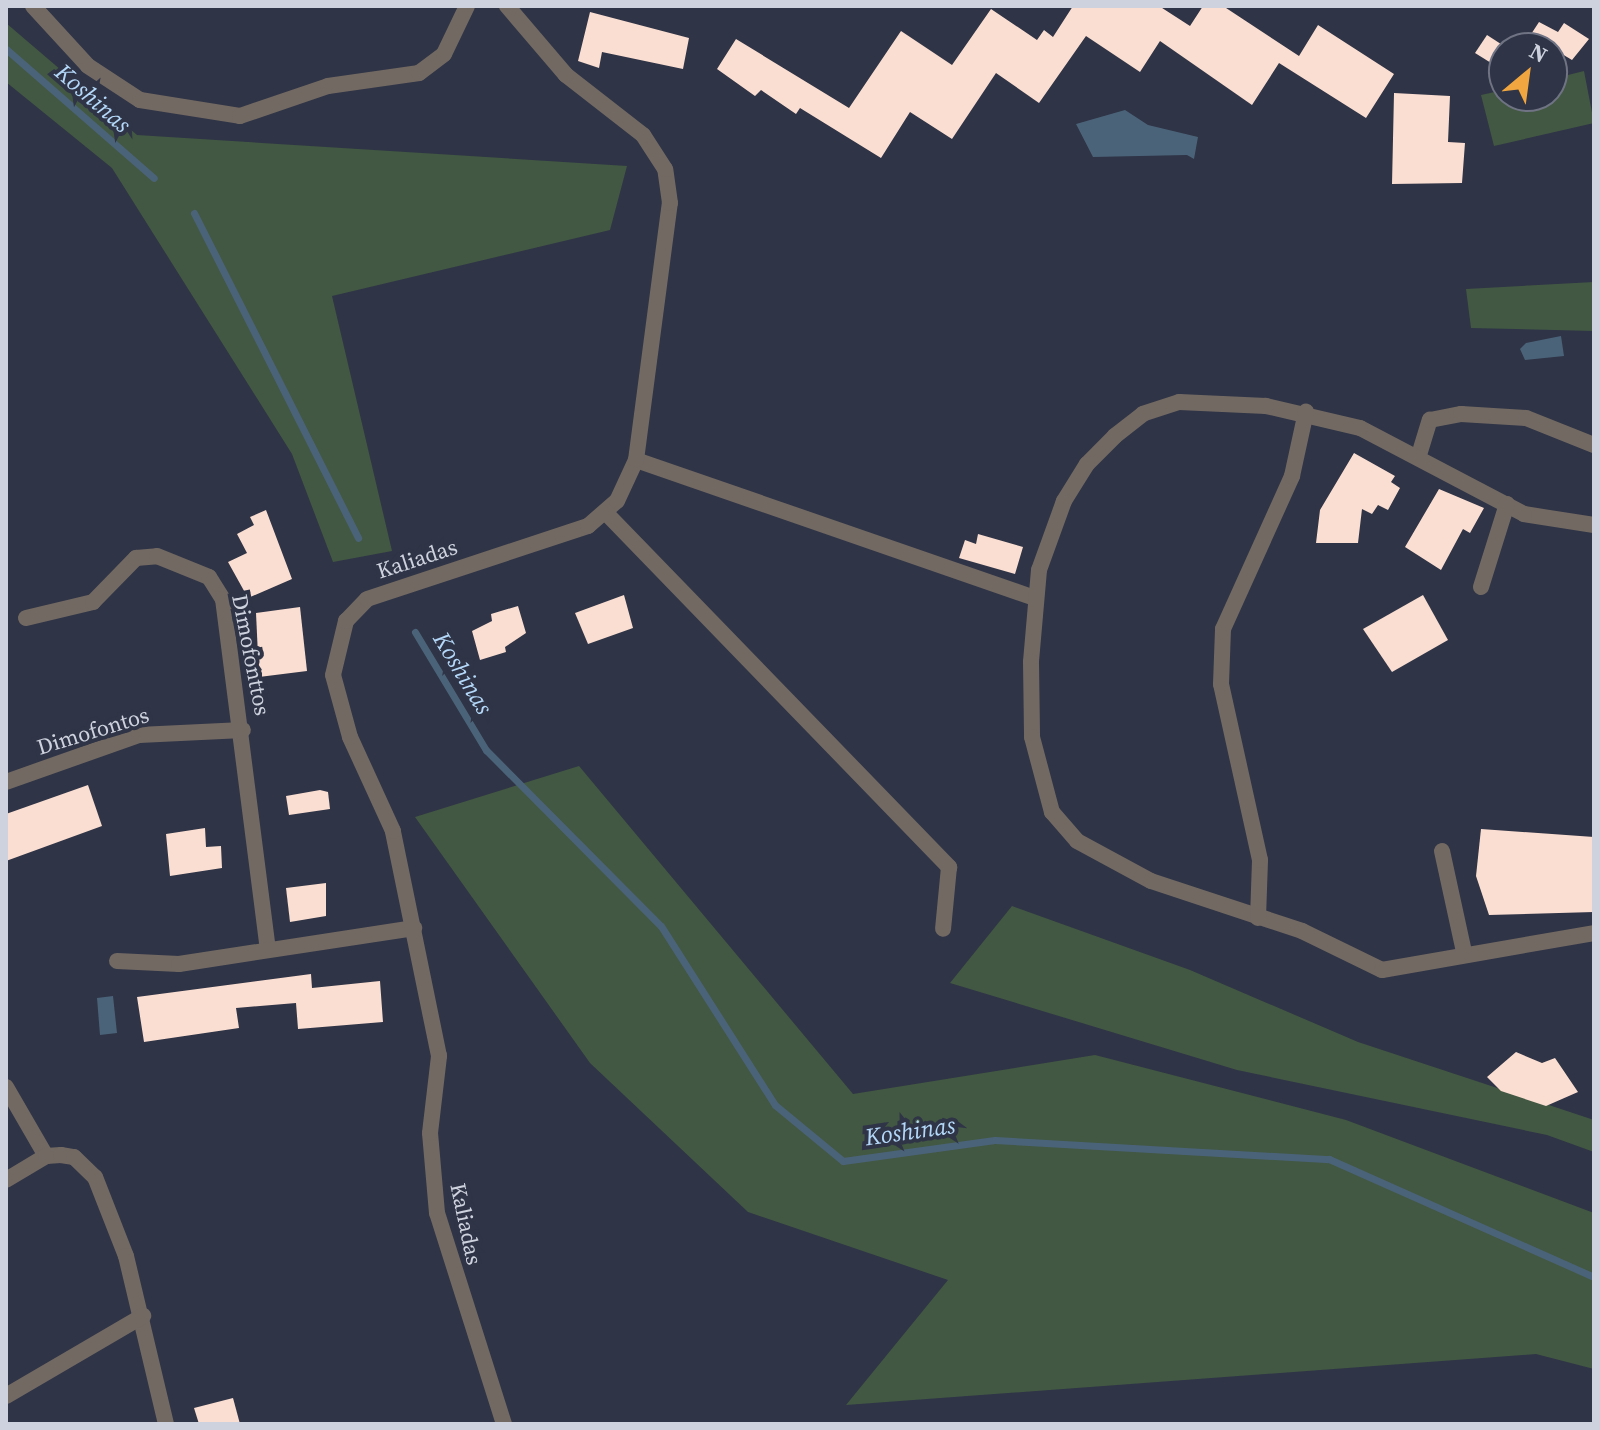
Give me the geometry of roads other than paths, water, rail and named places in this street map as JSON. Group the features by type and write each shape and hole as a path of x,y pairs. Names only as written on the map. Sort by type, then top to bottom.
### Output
{"street":[{"path":"33,6 88,66 140,100 240,116 328,86 419,73 444,54 467,6"},
{"path":"507,6 566,75 643,135 665,169 670,203 636,460 607,514 949,867 943,929"},
{"path":"1594,525 1524,514 1419,455 1360,428 1306,412 1179,402 1143,414 1087,464 1064,501 1034,598 1032,737 1052,812 1077,841 1110,861 1258,918 1302,931 1382,970 1464,952 1594,933"},
{"path":"1258,918 1260,860 1221,684 1223,629 1292,476 1306,412"},
{"path":"1419,455 1430,420 1461,414 1526,418 1594,445"},
{"path":"636,460 1034,598"},
{"path":"1481,587 1507,504"},
{"name":"Kaliadas","path":"504,1424 437,1213 430,1133 439,1056 393,831 340,707 333,675 346,621 360,604 396,585 554,541 607,514"},
{"name":"Dimofonttos","path":"26,618 93,602 136,558 157,556 190,566 209,577 223,599 243,730 268,949"},
{"name":"Dimofontos","path":"6,782 139,735 243,730"},
{"path":"1442,851 1464,952"},
{"path":"117,961 179,964 414,928"},
{"path":"6,1087 46,1156"},
{"path":"6,1180 46,1156 74,1157 95,1177 143,1316 166,1424"},
{"path":"6,1396 143,1316"}],"water":[{"path":"1125,110 1148,125 1198,137 1194,159 1187,155 1093,157 1076,124"},
{"path":"1561,336 1564,356 1525,360 1520,349 1526,343"},
{"path":"113,996 117,1033 100,1035 97,998"}],"waterway":[{"name":"Koshinas","path":"6,49 154,178"},
{"name":"Koshinas","path":"194,213 358,538"},
{"name":"Koshinas","path":"415,632 486,750 661,926 775,1105 843,1161 995,1140 1329,1159 1594,1277"}]}
